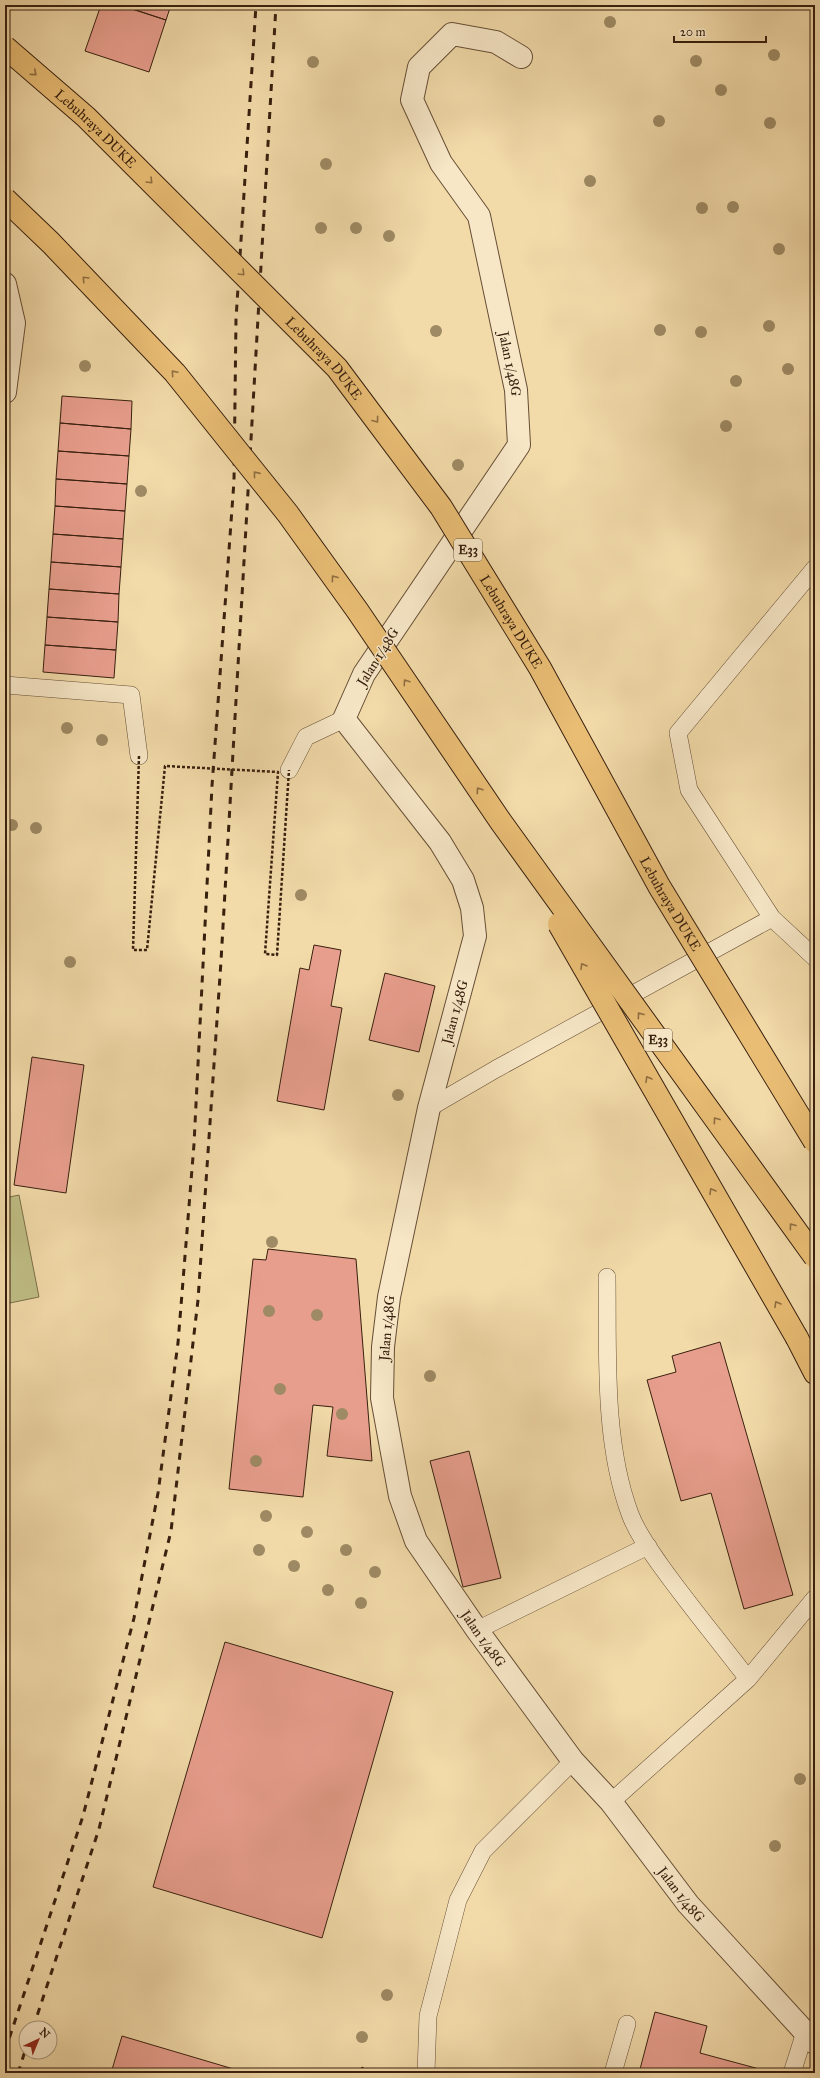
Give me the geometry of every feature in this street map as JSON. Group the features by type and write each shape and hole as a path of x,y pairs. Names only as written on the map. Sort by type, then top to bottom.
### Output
{"highway":[{"name":"Lebuhraya DUKE","path":"5,47 86,117 337,368 441,507 540,668 659,886 815,1142"},
{"name":"E33","path":"5,199 51,242 175,373 288,514 357,610 501,822 815,1257"},
{"path":"501,822 815,1373"}],"street":[{"name":"Jalan 1/48G","path":"521,57 496,42 452,34 419,67 412,100 441,163 479,216 516,390 519,445 364,674 344,719 440,842 463,880 472,908 475,936 429,1108 388,1297 383,1347 382,1398 400,1496 416,1541 477,1630 573,1761 611,1802 688,1904 810,2038"},
{"path":"5,284 14,323 5,392"}],"lane":[{"path":"815,568 678,733 689,790 772,918 815,958"},
{"path":"5,685 131,695 139,756"},
{"path":"289,770 306,737 344,719"},
{"path":"429,1108 496,1068 772,918"},
{"path":"607,1277 608,1357 612,1444 631,1515 648,1546 675,1585 748,1679"},
{"path":"477,1630 648,1546"},
{"path":"611,1802 748,1679 815,1598"},
{"path":"426,2073 428,2016 458,1900 483,1852 573,1761"},
{"path":"614,2073 627,2024"},
{"path":"792,2073 810,2038"}],"path":[{"path":"139,756 133,950 147,950 165,766 278,772 265,954 277,956 289,770"}],"shaded area":[{"path":"19,1195 39,1297 5,1304 5,1198"}],"building":[{"path":"101,5 120,5 166,20 149,72 85,51"},
{"path":"120,5 171,5 166,20"},
{"path":"62,396 132,401 131,429 60,423"},
{"path":"60,423 131,429 129,456 58,451"},
{"path":"58,451 129,456 127,484 56,479"},
{"path":"56,479 127,484 125,511 55,506"},
{"path":"55,506 125,511 123,539 53,534"},
{"path":"53,534 123,539 121,567 51,562"},
{"path":"51,562 121,567 119,594 49,589"},
{"path":"49,589 119,594 118,622 47,617"},
{"path":"47,617 118,622 116,650 45,645"},
{"path":"45,645 116,650 114,678 43,672"},
{"path":"314,945 341,950 331,1006 342,1008 324,1110 277,1101 300,968 309,970"},
{"path":"385,973 435,986 419,1052 369,1040"},
{"path":"32,1057 84,1065 66,1193 14,1185"},
{"path":"268,1249 356,1259 372,1461 327,1456 333,1407 313,1405 303,1497 229,1489 253,1259 266,1260"},
{"path":"720,1342 793,1595 744,1609 711,1493 681,1501 647,1380 676,1372 672,1356"},
{"path":"469,1451 501,1578 463,1587 430,1461"},
{"path":"225,1642 393,1692 322,1938 153,1887"},
{"path":"655,2012 707,2026 700,2053 763,2070 763,2073 639,2073"},
{"path":"122,2036 247,2073 111,2073"},
{"path":"362,2067 372,2073 358,2073"}],"railway":[{"path":"5,2051 83,1816 134,1618 158,1493 178,1343 194,1144 212,786 234,481 236,319 256,5"},
{"path":"36,2020 99,1829 171,1531 198,1300 221,961 276,5"},
{"path":"18,2073 22,2060"}]}
